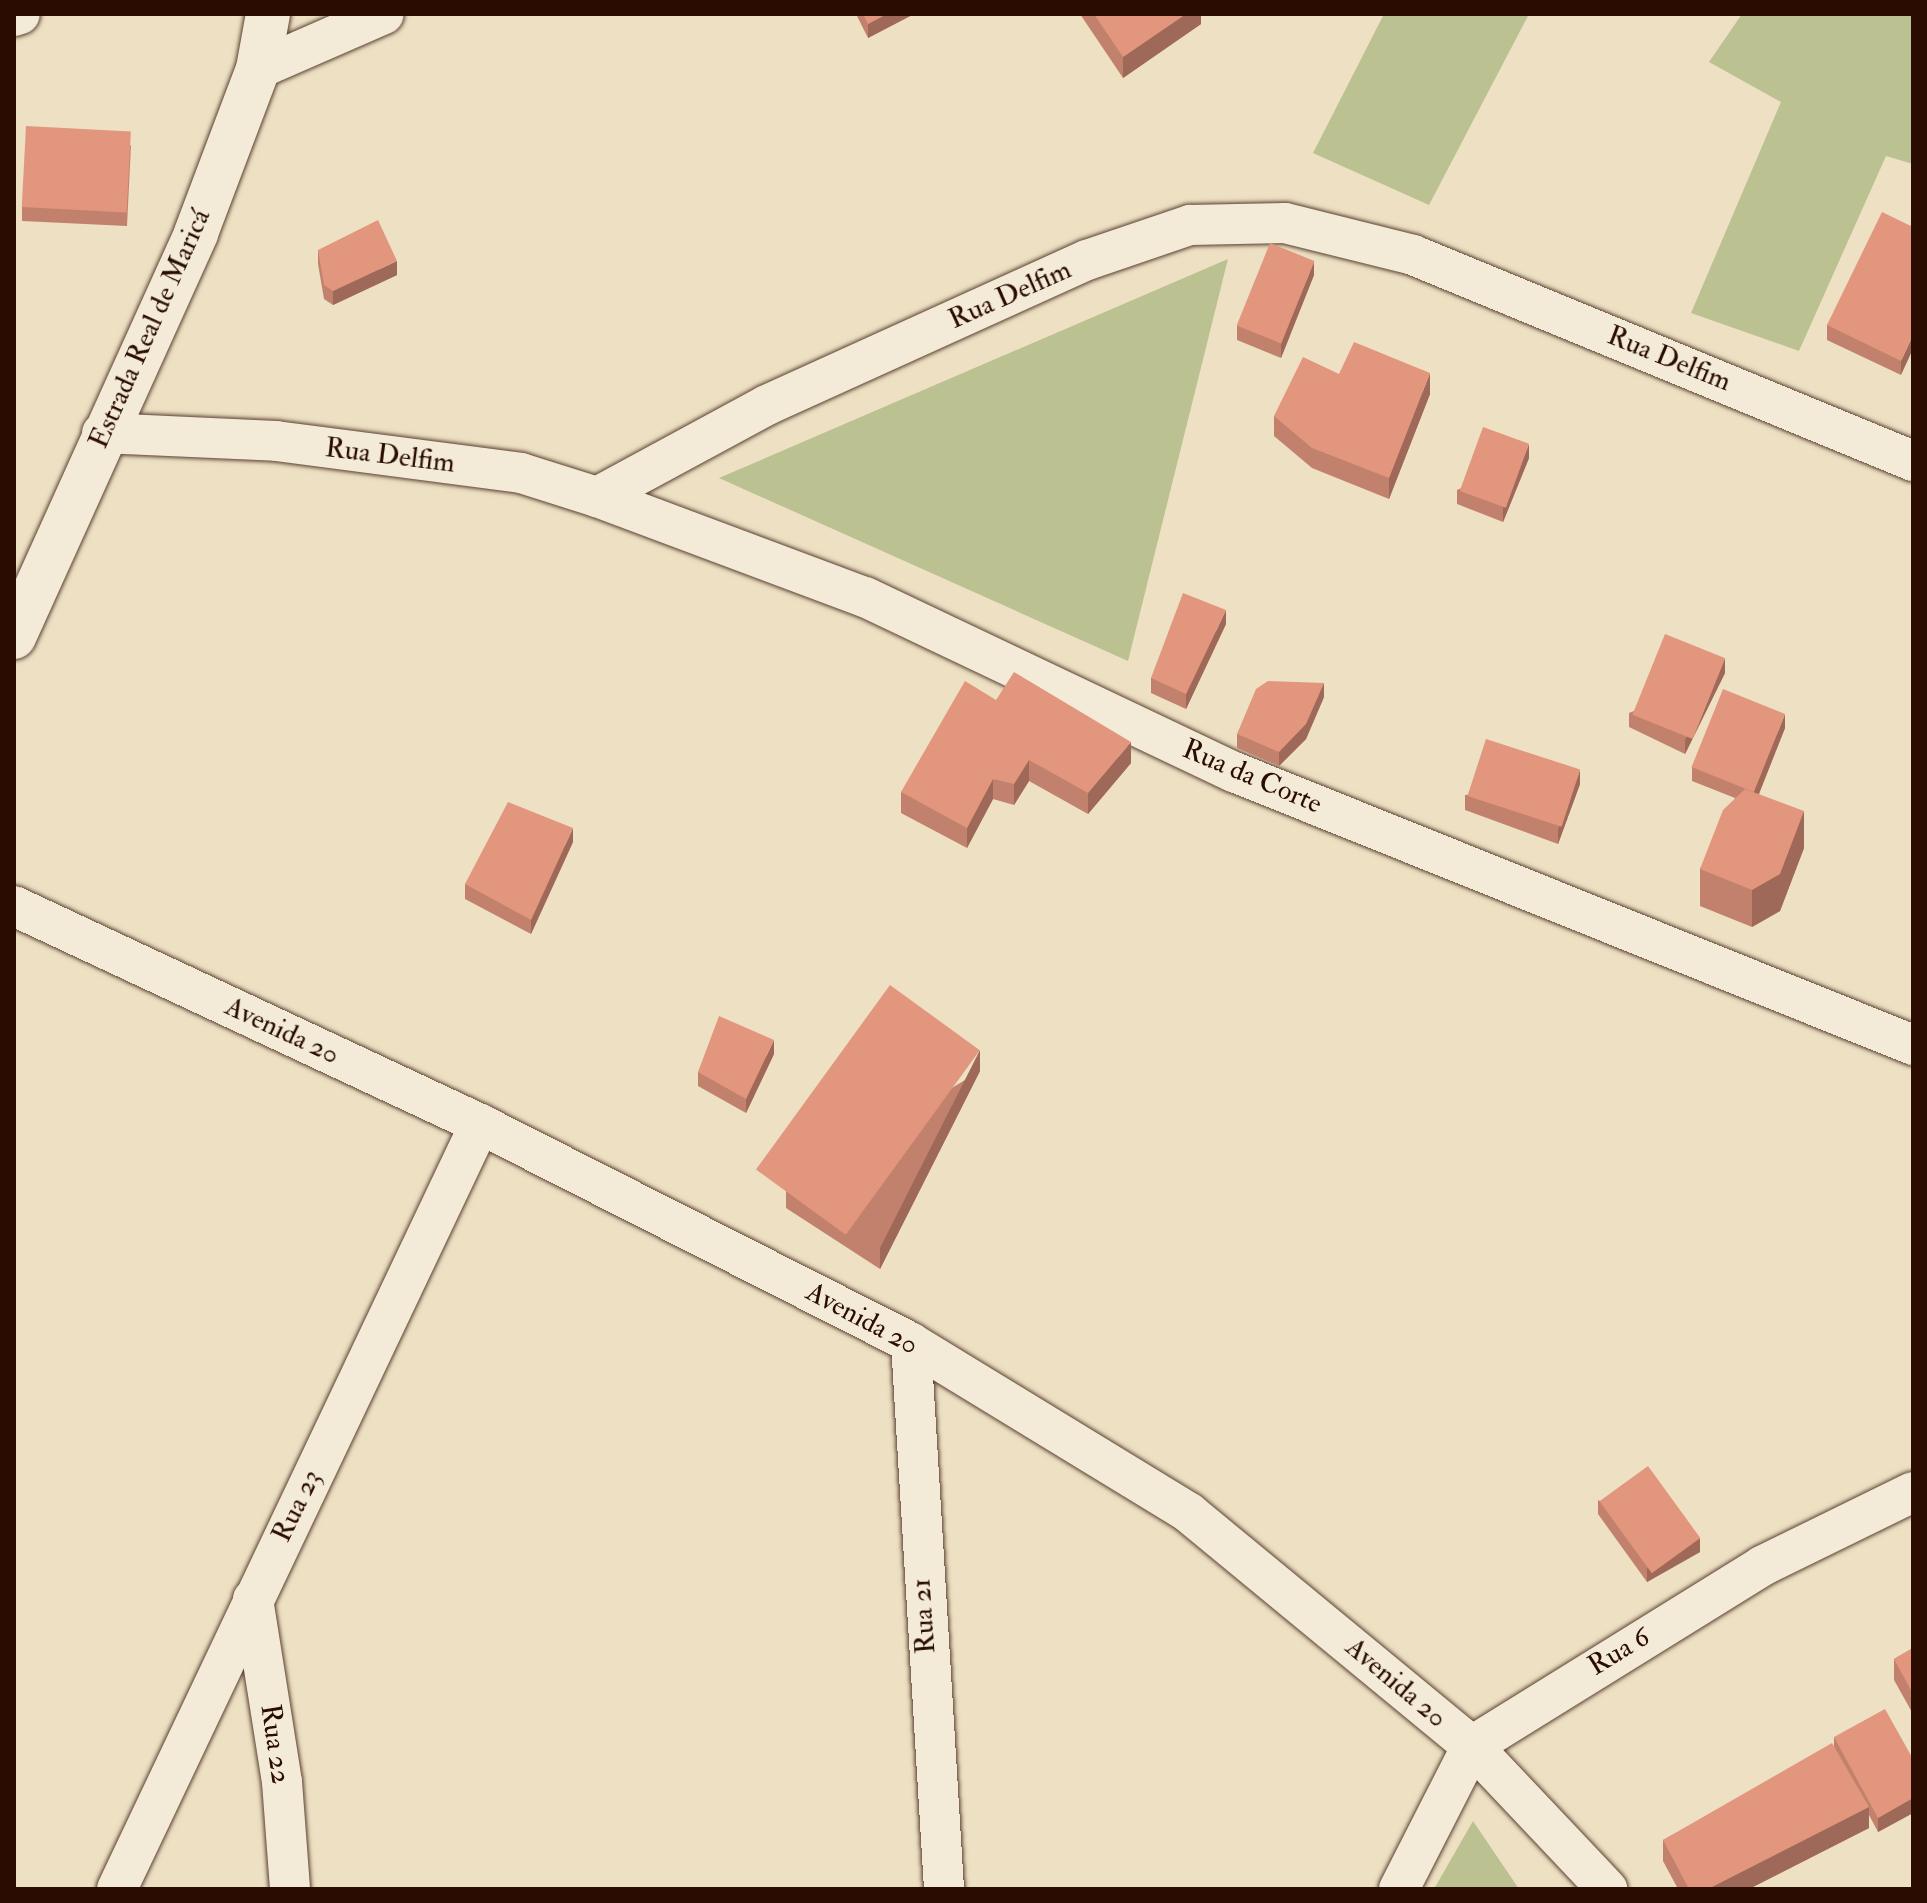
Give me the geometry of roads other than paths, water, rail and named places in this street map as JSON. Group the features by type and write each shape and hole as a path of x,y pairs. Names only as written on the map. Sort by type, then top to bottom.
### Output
{"main road":[{"name":"Estrada Real de Maricá","path":"14,637 102,433 196,233 258,69 268,14"}],"street":[{"path":"14,16 20,14"},
{"path":"258,69 384,14"},
{"name":"Rua Delfim","path":"102,433 276,441 521,473 597,497 767,405 1087,260 1190,225 1285,223 1413,255 1913,461"},
{"name":"Rua da Corte","path":"597,497 865,597 1234,772 1913,1045"},
{"name":"Avenida 20","path":"14,906 480,1124 911,1343 1189,1513 1472,1746 1607,1889"},
{"name":"Rua 23","path":"117,1889 480,1124"},
{"name":"Rua 21","path":"911,1343 944,1889"},
{"name":"Rua 6","path":"1472,1746 1762,1566 1913,1492"},
{"name":"Rua 22","path":"253,1599 282,1782 290,1889"},
{"path":"1399,1889 1472,1746"}]}
